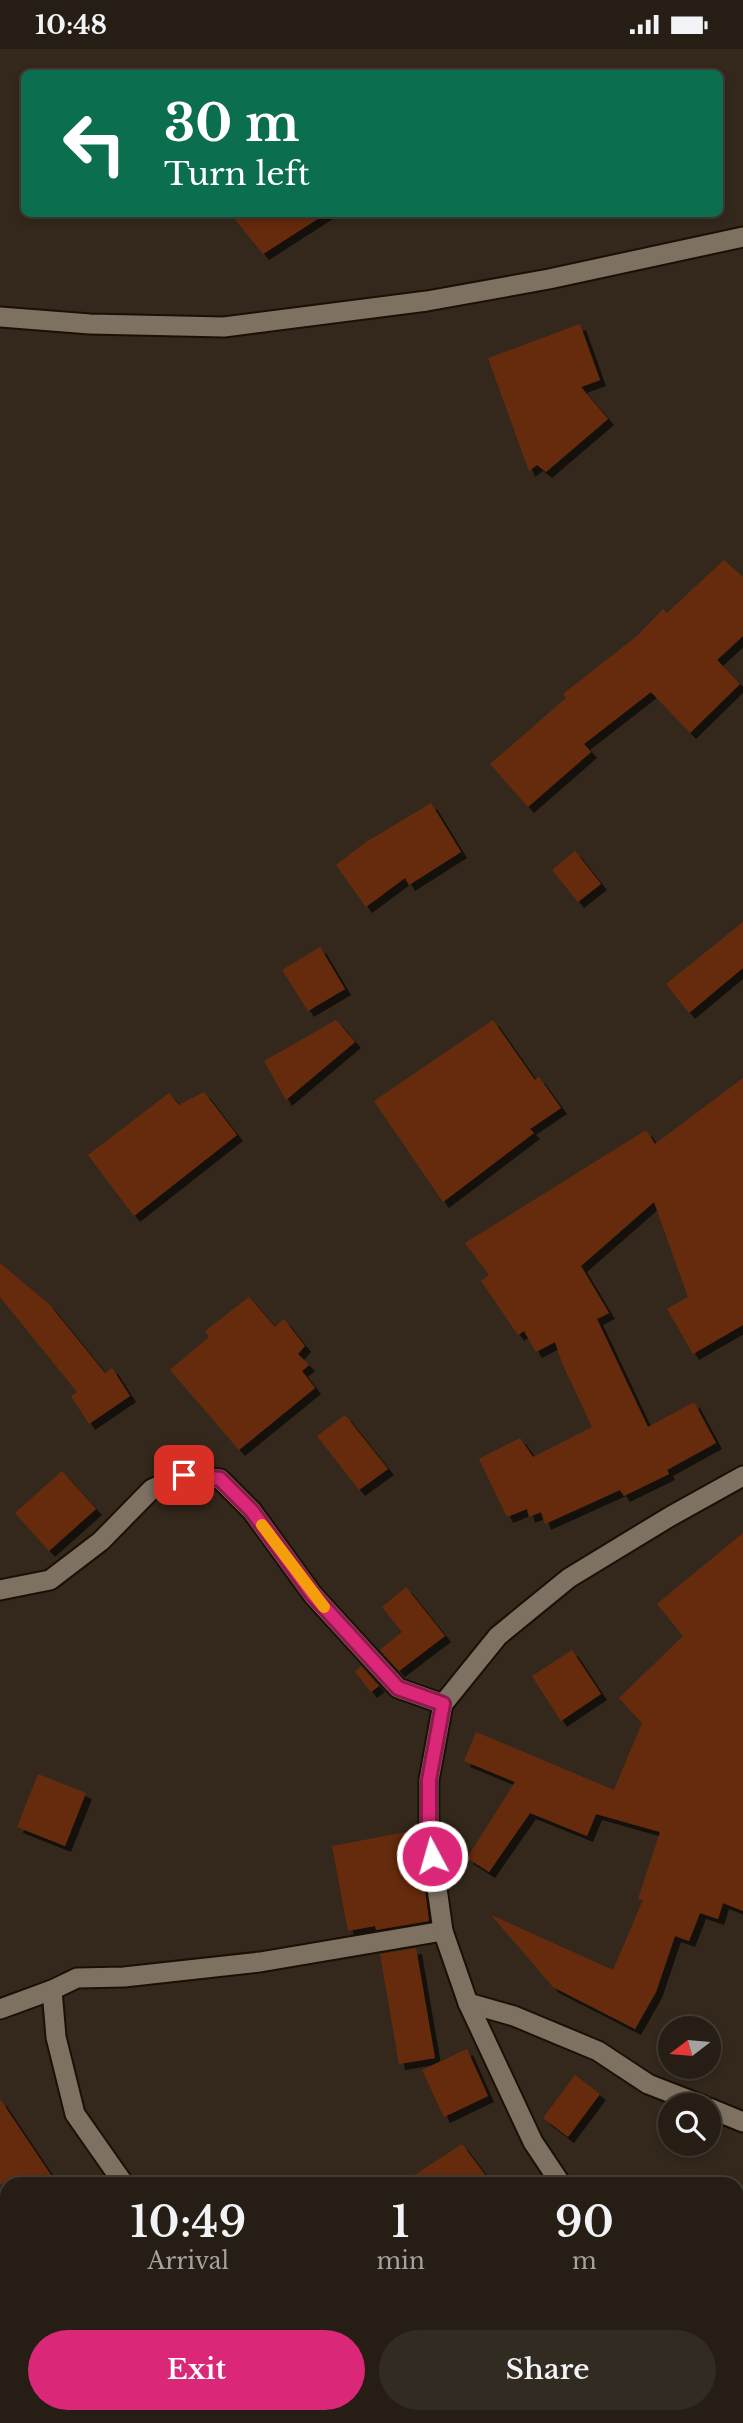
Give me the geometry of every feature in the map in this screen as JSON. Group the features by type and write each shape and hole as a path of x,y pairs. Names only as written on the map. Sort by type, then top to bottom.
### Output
{"street":[{"path":"0,317 90,324 224,327 441,298 549,279 743,237"},
{"path":"0,1590 50,1580 101,1541 152,1489 184,1475 220,1479 252,1511 313,1595 398,1688 443,1704"},
{"path":"556,2177 534,2142 468,2003 443,1931 429,1831 429,1780 443,1704 498,1636 569,1579 671,1515 743,1476"},
{"path":"0,2009 77,1978 124,1977 260,1962 443,1931"},
{"path":"52,1990 56,2037 75,2114 119,2177"},
{"path":"468,2003 514,2016 598,2051 648,2084 671,2093"},
{"path":"721,2113 743,2122"}],"building":[{"path":"233,217 321,217 263,254"},
{"path":"580,324 600,380 581,387 608,419 546,472 537,465 529,471 488,358"},
{"path":"724,560 743,577 743,636 717,660 740,684 690,733 651,692 584,744 591,752 528,807 490,764 566,698 563,694 637,636 663,609 667,613"},
{"path":"431,803 461,852 409,885 405,878 366,907 336,865 366,842"},
{"path":"575,851 601,884 578,902 552,870"},
{"path":"743,922 743,968 689,1013 666,984"},
{"path":"320,947 345,989 308,1011 282,970"},
{"path":"336,1020 355,1042 286,1100 264,1061"},
{"path":"493,1020 535,1080 539,1077 561,1108 530,1129 534,1133 443,1202 374,1101"},
{"path":"743,1078 743,1325 693,1354 667,1309 688,1297 654,1202 581,1266 609,1313 597,1319 648,1427 694,1402 716,1443 667,1470 669,1474 624,1496 620,1490 545,1524 541,1512 529,1517 527,1509 507,1517 479,1459 520,1438 533,1457 592,1427 555,1342 536,1352 524,1331 518,1335 481,1281 489,1275 465,1243 646,1130 655,1144"},
{"path":"204,1092 237,1135 134,1216 88,1155 169,1093 179,1105"},
{"path":"0,1263 49,1304 105,1373 112,1368 130,1396 89,1424 71,1396 77,1392 0,1297"},
{"path":"249,1297 275,1327 284,1319 305,1346 298,1354 309,1365 302,1371 315,1388 239,1450 170,1370 209,1337 205,1331"},
{"path":"345,1415 388,1469 359,1490 317,1436"},
{"path":"62,1471 96,1509 49,1551 15,1513"},
{"path":"743,1533 743,1911 723,1903 718,1919 700,1913 689,1941 675,1936 656,1992 635,2029 553,1987 491,1915 613,1970 643,1900 638,1899 660,1832 596,1814 587,1836 530,1813 489,1872 467,1858 515,1782 464,1761 476,1732 614,1790 642,1723 619,1698 683,1636 657,1604"},
{"path":"406,1587 445,1636 399,1671 380,1650 402,1632 382,1607"},
{"path":"572,1650 601,1694 561,1721 532,1676"},
{"path":"361,1666 379,1686 371,1692 355,1672"},
{"path":"38,1774 86,1793 65,1846 17,1827"},
{"path":"417,1830 429,1921 376,1930 375,1926 348,1931 332,1846"},
{"path":"416,1948 435,2058 399,2064 380,1954"},
{"path":"467,2049 488,2096 444,2117 422,2070"},
{"path":"575,2075 600,2094 568,2137 543,2118"},
{"path":"0,2099 52,2177 0,2177"},
{"path":"462,2144 487,2177 412,2177"}],"slow traffic":[{"path":"262,1525 324,1607"}],"route":[{"path":"184,1475 220,1479 252,1511 313,1595 398,1688 443,1704 429,1780 432,1856"}]}
